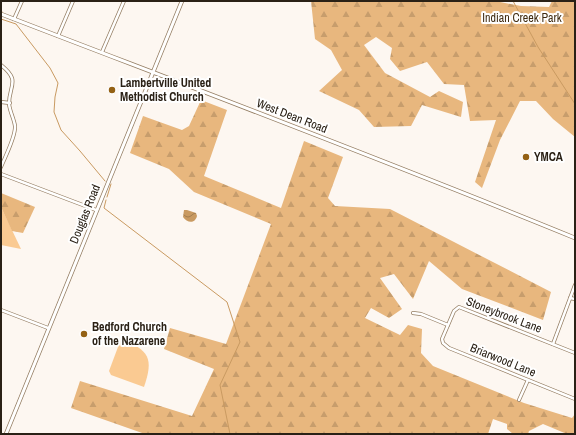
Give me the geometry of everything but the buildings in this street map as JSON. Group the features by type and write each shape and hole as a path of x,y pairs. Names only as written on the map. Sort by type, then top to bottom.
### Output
{"street":[{"path":"14,19 22,1"},
{"path":"58,36 73,1"},
{"path":"102,52 124,1"},
{"name":"Douglas Road","path":"6,434 182,1"},
{"name":"West Dean Road","path":"1,14 153,71 470,195 575,238"},
{"path":"1,65 10,73 12,79 13,84 10,103 15,131 1,168"},
{"path":"1,102 10,103"},
{"path":"1,174 96,210"},
{"path":"553,344 575,285"},
{"path":"570,298 575,299"},
{"name":"Stoneybrook Lane","path":"448,324 456,307 462,307 575,353"},
{"path":"1,310 48,328"},
{"path":"413,313 421,314 448,324"},
{"name":"Briarwood Lane","path":"448,324 442,339 445,346 575,399"},
{"path":"519,400 528,380"}],"shaded area":[{"path":"1,207 21,249 1,245"},
{"path":"121,339 138,347 147,356 149,369 144,387 111,375 109,371"}],"green space":[{"name":"Indian Creek Park","path":"311,1 495,1 521,6 549,7 552,1 575,1 575,137 553,119 536,101 520,101 500,140 482,188 475,182 496,120 470,121 464,85 444,84 427,62 400,71 390,59 392,48 376,37 364,45 385,73 430,97 439,91 463,102 461,117 422,105 411,126 374,127 359,110 319,91 342,70 331,50 315,39"},
{"path":"201,100 227,110 204,176 281,208 304,141 343,157 328,198 335,206 390,209 551,292 543,320 462,289 429,261 413,299 394,274 380,278 402,309 389,318 371,308 365,318 400,335 408,325 422,329 421,353 433,366 524,403 572,418 575,414 575,434 567,434 543,424 529,431 528,434 513,434 507,429 507,424 493,419 488,434 145,434 71,408 80,381 192,416 214,369 164,349 170,328 226,344 271,224 194,192 169,169 130,153 143,116 182,130 189,126"},
{"path":"1,193 35,207 23,233 12,231 1,207"}],"water":[{"path":"184,210 196,213 196,219 191,222 185,219 183,217"}],"waterway":[{"path":"513,1 538,47 575,104"},
{"path":"1,19 16,24 50,68 58,83 54,112 61,130 105,181"},
{"path":"107,197 111,184"},
{"path":"106,200 104,208 227,302 240,342 220,385 230,434"}],"place":[{"name":"Lambertville United Methodist Church","path":"112,90"},
{"name":"YMCA","path":"526,157"},
{"name":"Bedford Church of the Nazarene","path":"84,334"}]}
